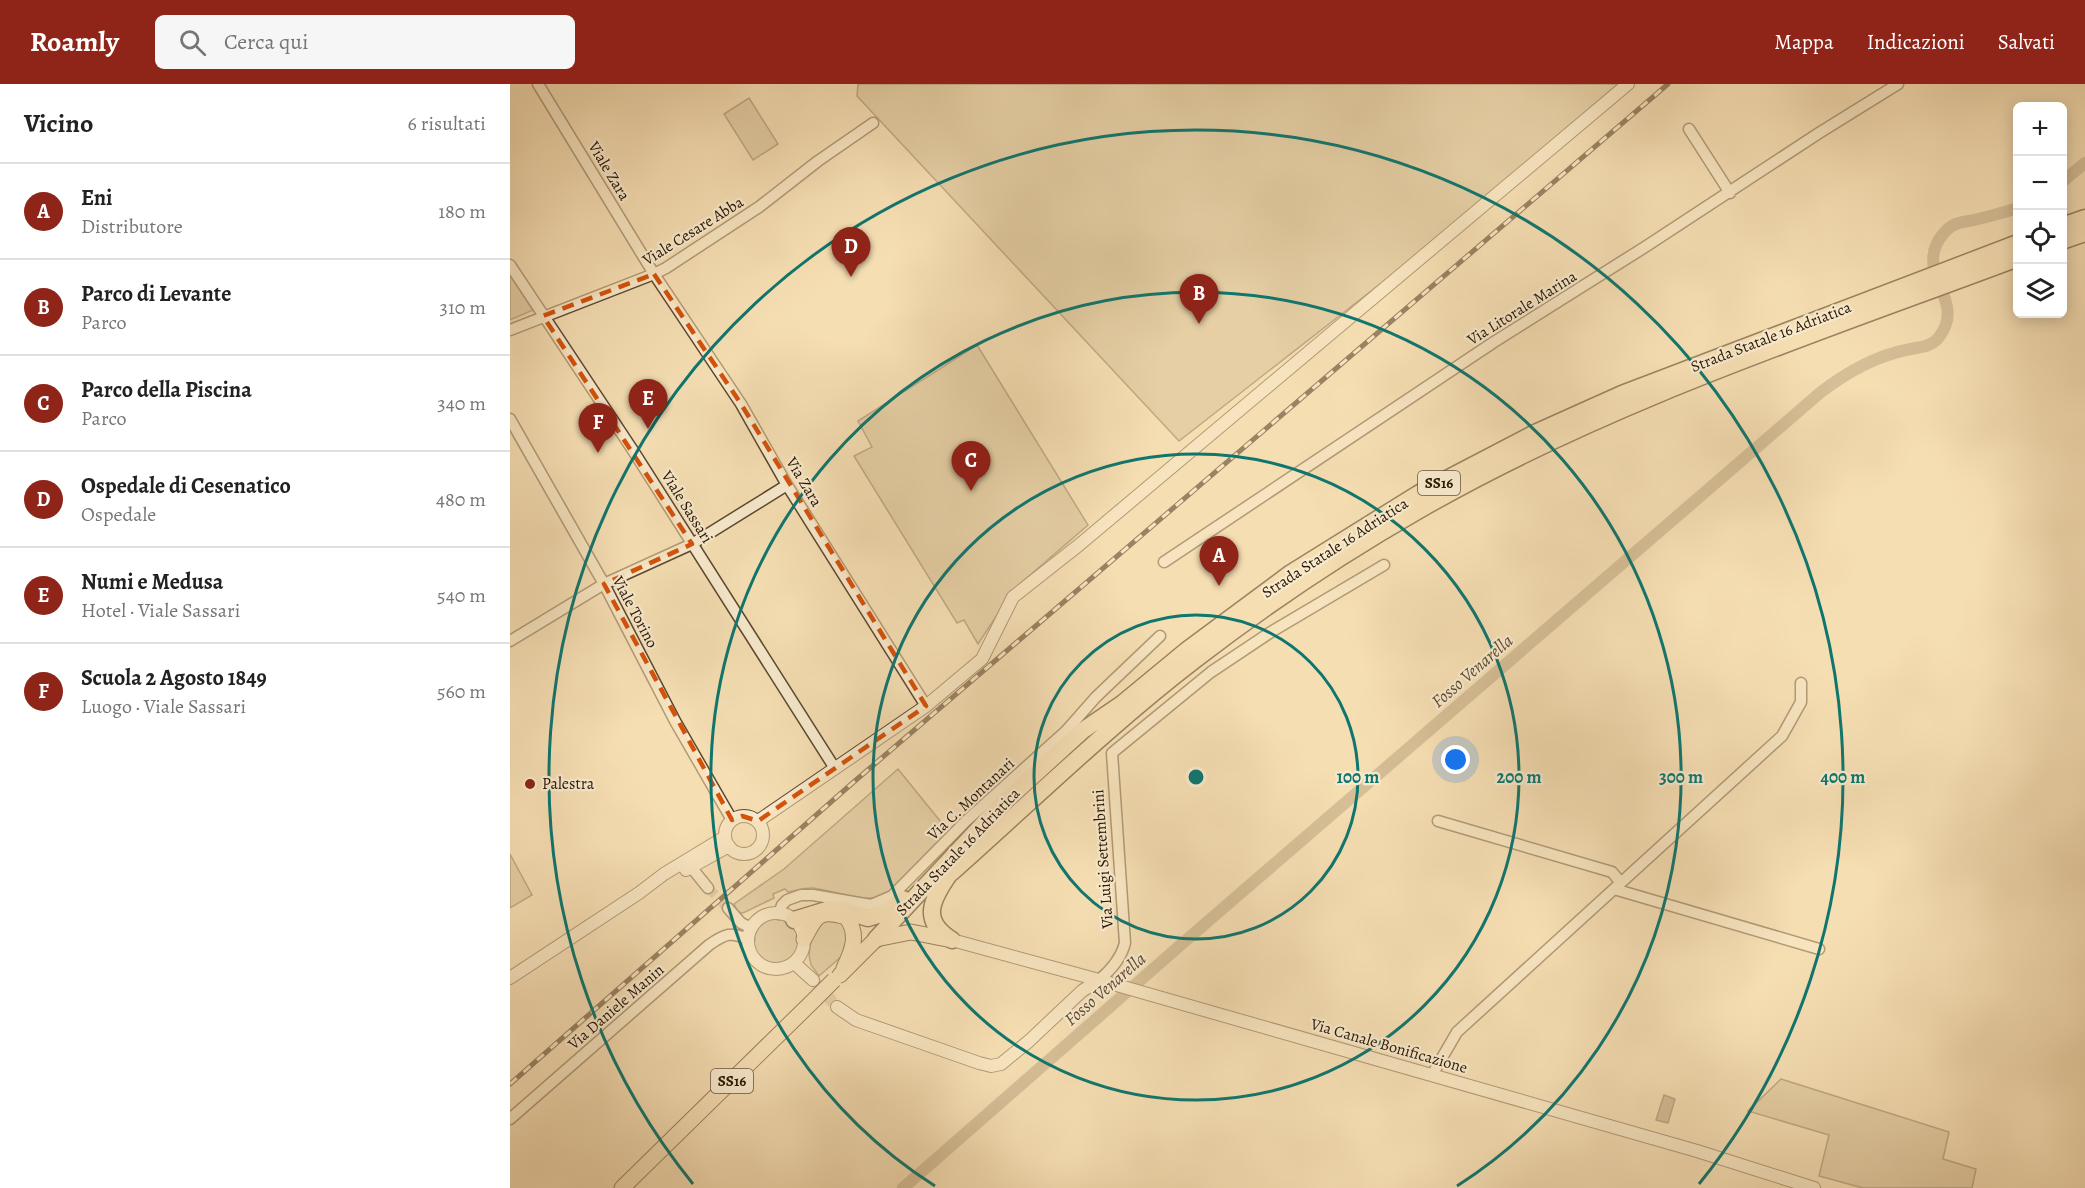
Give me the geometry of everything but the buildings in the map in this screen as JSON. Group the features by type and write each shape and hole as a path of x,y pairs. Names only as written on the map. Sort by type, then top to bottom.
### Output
{"highway":[{"path":"2067,224 2085,218"},
{"path":"2067,239 2085,233"},
{"name":"Strada Statale 16 Adriatica","path":"1955,274 2013,245"},
{"name":"Strada Statale 16 Adriatica","path":"876,939 949,868 1196,659 1299,584 1419,510 1536,448 1623,408 1919,287 1955,274 2013,259"},
{"path":"786,917 830,909 848,911 868,918 877,916 887,912 949,868"},
{"path":"949,868 932,907 933,919 938,931 952,939"}],"main road":[{"path":"804,939 816,918 827,914 846,916 854,931 854,941 850,956 837,978"},
{"path":"876,939 911,932 952,939"},
{"name":"Strada Statale 16 Adriatica","path":"622,1188 876,939"}],"street":[{"name":"Viale Zara","path":"538,84 654,274"},
{"path":"758,821 926,706 982,659 1013,597 1079,545 1628,84"},
{"name":"Via Litorale Marina","path":"1164,562 1494,342 1898,84"},
{"name":"Viale Cesare Abba","path":"510,330 654,274 759,207 818,161 873,123"},
{"path":"1689,129 1730,193"},
{"name":"Viale Sassari","path":"510,265 634,452 834,768"},
{"name":"Via Zara","path":"654,274 741,404 787,485 926,706"},
{"name":"Viale Torino","path":"510,419 515,438 604,584 675,721 732,820"},
{"path":"510,641 604,584 692,544 787,485"},
{"name":"Via Luigi Settembrini","path":"837,1007 856,1020 979,1063 991,1066 1001,1064 1082,991 1102,980 1122,953 1125,943 1112,753 1211,672 1271,632 1384,565"},
{"name":"Via C. Montanari","path":"786,917 782,905 787,900 801,895 813,895 864,905 878,904 892,896 966,821 1066,731 1096,697 1160,636"},
{"path":"1432,1075 1457,1032 1782,736 1801,702 1801,683"},
{"path":"742,816 758,821 763,831 758,847 754,851 743,854 733,850 727,842 728,825 732,820 742,816"},
{"path":"1438,821 1612,872 1617,886"},
{"path":"639,893 691,867 727,842"},
{"path":"510,978 664,874 727,842"},
{"path":"691,867 708,888"},
{"path":"1617,886 1819,949"},
{"path":"728,908 750,934 752,955 764,966 779,969 794,963 802,952 804,939 799,925 786,917 763,917 750,934"},
{"name":"Via Daniele Manin","path":"510,1119 709,945 732,933 750,934"},
{"name":"Via Canale Bonificazione","path":"952,939 1697,1151 1814,1188"},
{"path":"794,963 813,981"}],"highlighted area":[{"path":"654,274 741,404 926,706 758,821 742,816 732,820 604,584 692,544 543,316"}],"shaded area":[{"path":"858,84 1618,84 1439,238 1179,441 857,96"},
{"path":"749,98 778,144 753,160 724,114"},
{"path":"510,274 533,310 510,320"},
{"path":"977,345 1088,525 1014,589 978,644 964,620 957,623 854,456 872,447 858,421"},
{"path":"898,769 949,832 885,896 867,898 813,888 788,892 785,889 773,894 774,898 743,913 738,912 734,904 784,869"},
{"path":"510,854 532,895 510,908"},
{"path":"776,917 785,918 792,924 798,931 798,949 792,956 785,962 776,963 767,962 760,956 754,949 753,940 754,931 760,924 767,918"},
{"path":"822,919 843,922 850,936 842,956 819,976 811,965 809,955 812,930"},
{"path":"1781,1079 1949,1132 1943,1159 1976,1169 1972,1188 1863,1188 1819,1176 1829,1135 1748,1111"},
{"path":"1664,1095 1675,1099 1668,1123 1656,1120"}],"waterway":[{"name":"Fosso Venarella","path":"2067,178 2085,163"},
{"name":"Fosso Venarella","path":"903,1188 1821,392 1851,372 1873,361 1936,341 1946,324 1948,312 1934,268 1933,256 1937,243 1945,231 1955,224 2013,210"}],"tunnel":[{"path":"708,888 728,908"},
{"path":"813,980 837,1007"}],"railway":[{"path":"510,1084 856,780 1668,84"}],"place":[{"name":"Ospedale di Cesenatico","path":"851,277"},
{"name":"Parco di Levante","path":"1199,324"},
{"name":"Numi e Medusa","path":"648,429"},
{"name":"Scuola 2 Agosto 1849","path":"598,453"},
{"name":"Parco della Piscina","path":"971,491"},
{"name":"Eni","path":"1219,586"},
{"name":"Palestra","path":"530,784"}]}
